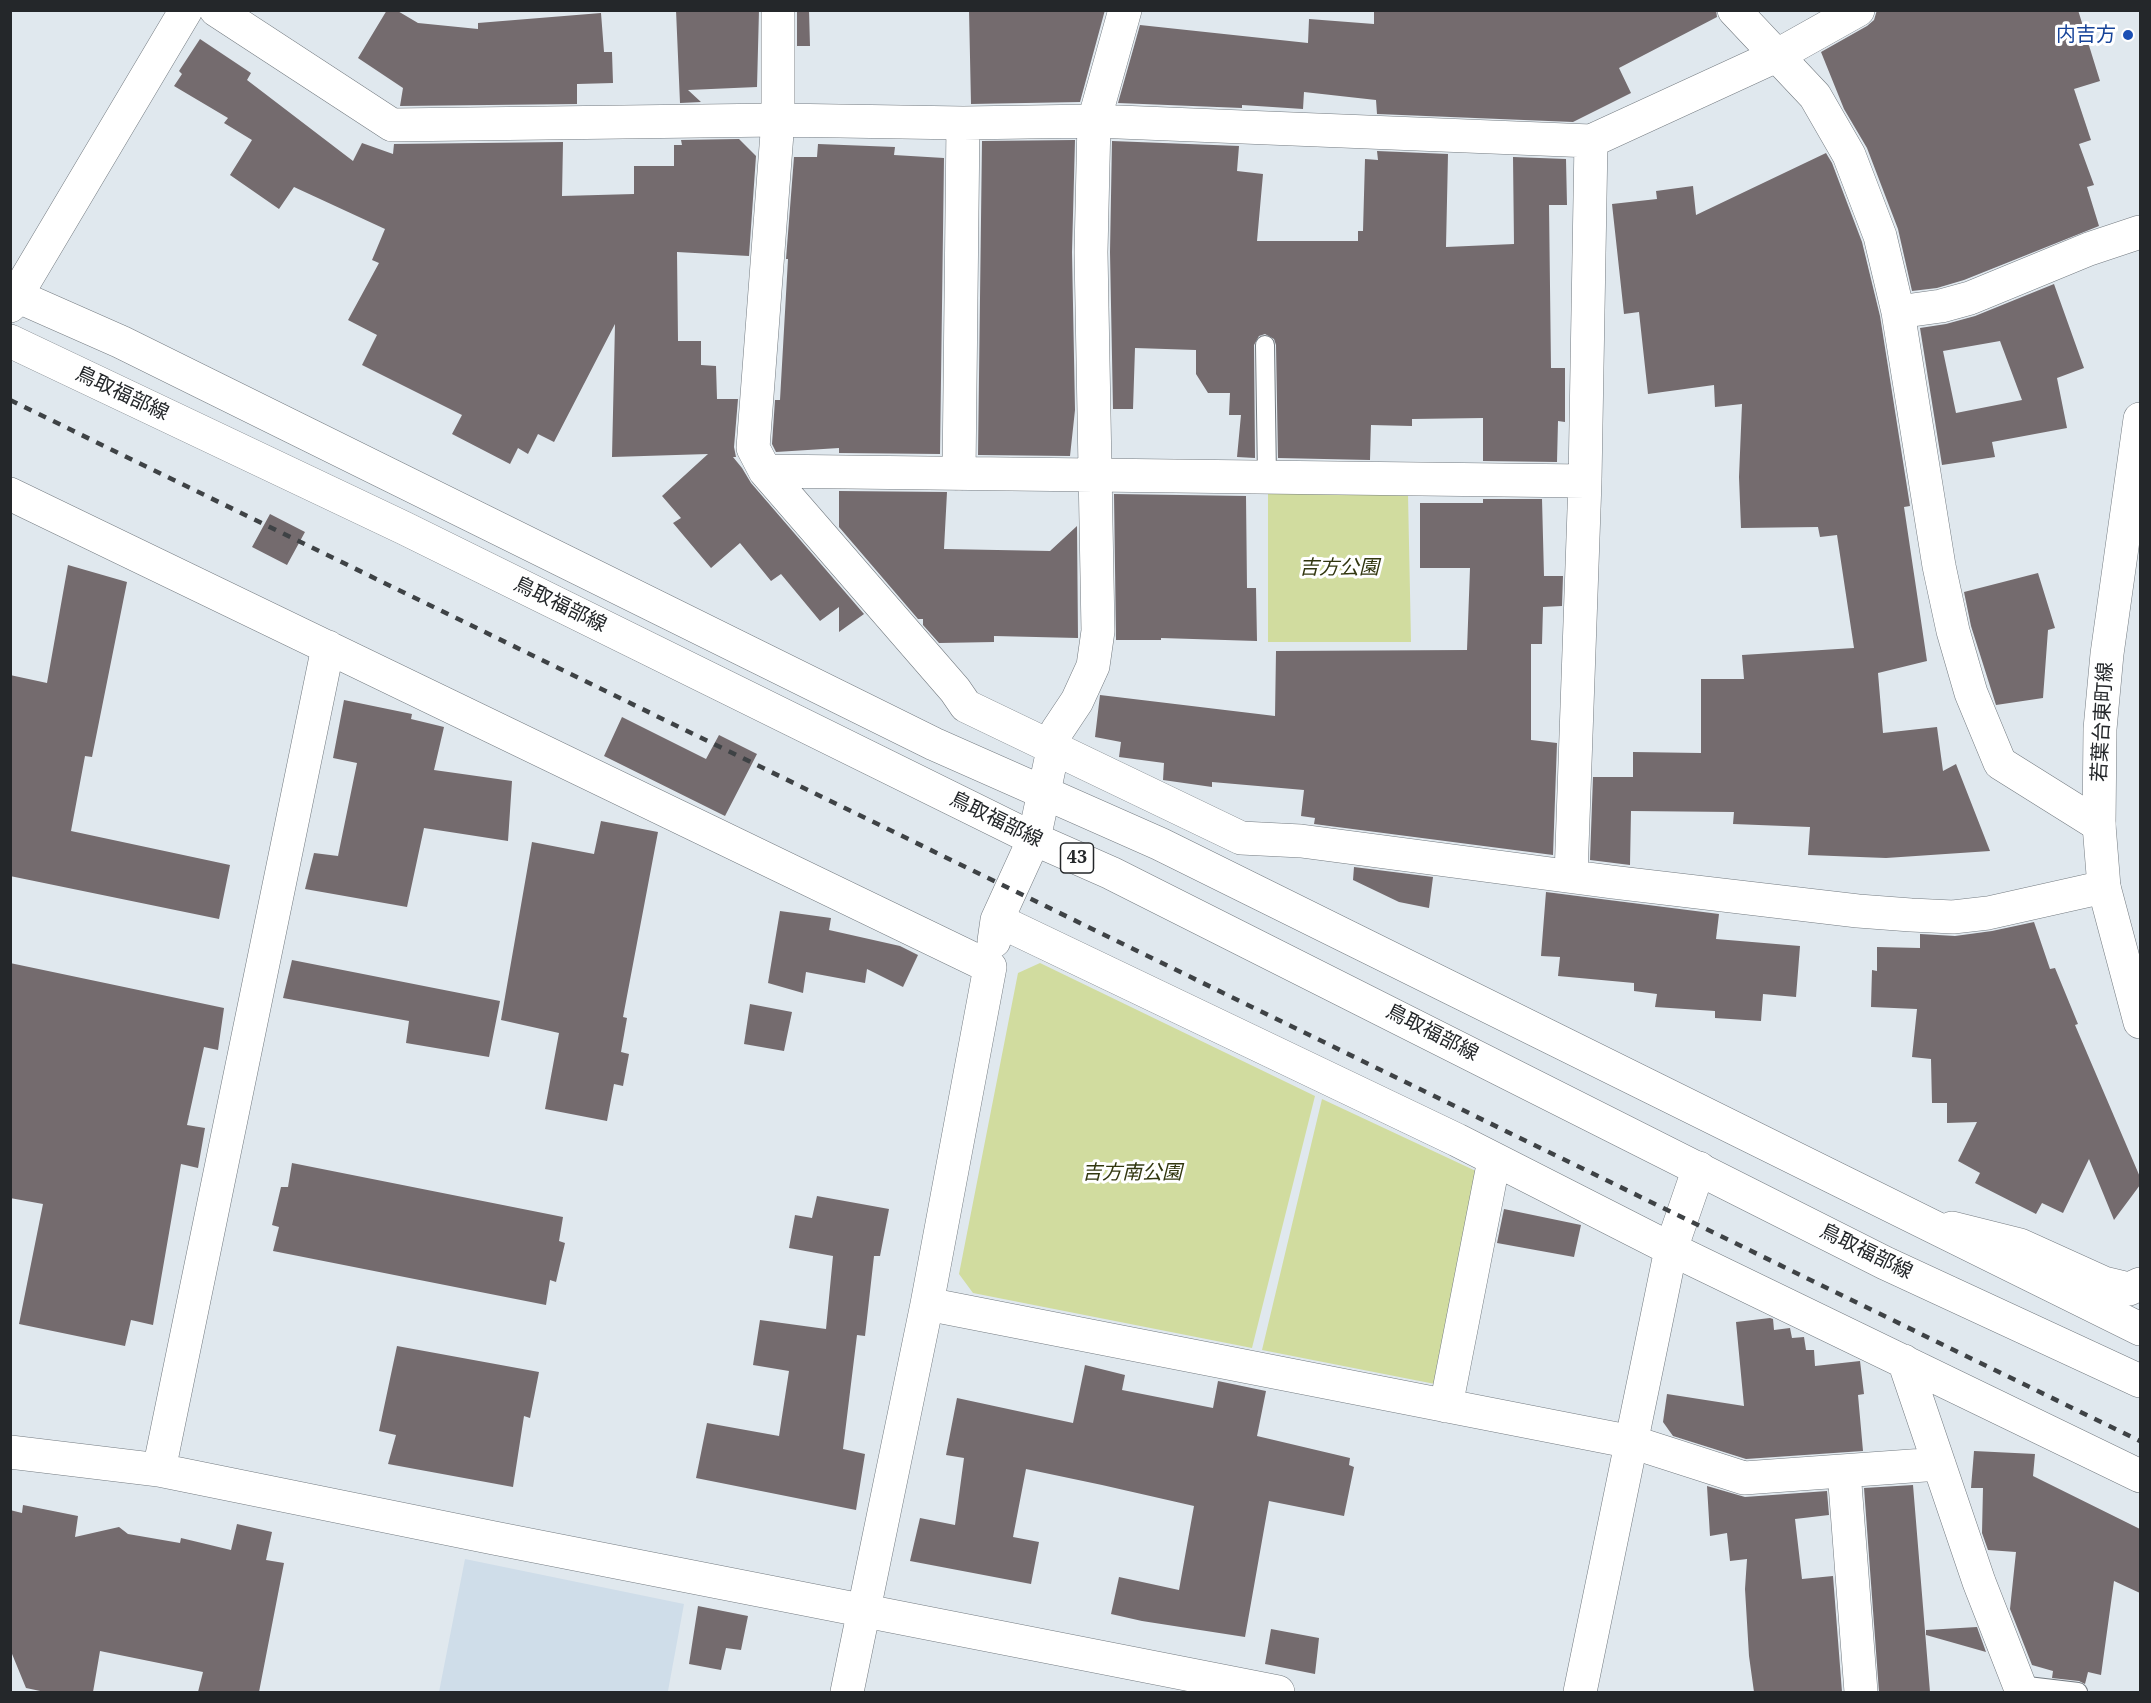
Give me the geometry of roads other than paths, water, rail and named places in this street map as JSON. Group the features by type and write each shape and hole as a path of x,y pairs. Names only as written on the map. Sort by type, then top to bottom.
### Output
{"street":[{"path":"13,298 186,10"},
{"path":"216,10 392,125 778,120 963,123 1094,121 1591,141 1776,56 1858,10"},
{"path":"778,10 778,120 753,448 765,471 956,690 966,706 1241,838 1301,841 1858,911 1953,917 2026,905 2104,887"},
{"path":"847,1692 927,1304 997,920 1034,839 1057,731 1077,701 1093,666 1098,631 1091,252 1094,121 1125,10"},
{"path":"1734,10 1815,96 1848,155 1880,236 1898,312 1939,566 1953,631 1971,693 2000,763 2099,825"},
{"path":"959,474 963,123"},
{"path":"1571,876 1585,482 1591,141"},
{"path":"1898,312 1941,306 1970,298 2089,249 2140,232"},
{"name":"鳥取福部線","path":"13,298 121,342 934,744 1160,844 2140,1329"},
{"name":"鳥取福部線","path":"10,341 405,528 1034,839 1111,873 1886,1263 2140,1381"},
{"name":"若葉台東町線","path":"2140,419 2107,654 2100,729 2099,825 2104,887 2140,1022"},
{"path":"765,471 1585,482"},
{"path":"10,494 990,966"},
{"path":"159,1470 328,647"},
{"path":"997,920 2140,1476"},
{"path":"1446,1406 1494,1160"},
{"path":"1580,1692 1671,1249 1699,1168"},
{"path":"1924,1222 2020,1245 2104,1283 2129,1288 2140,1284"},
{"path":"927,1304 1632,1442 1744,1479 1939,1464"},
{"path":"1904,1361 1979,1582 2021,1689"},
{"path":"10,1452 159,1470 1278,1692"},
{"path":"1844,1471 1861,1692"}],"lane":[{"path":"1265,345 1267,477"},
{"path":"2021,1689 2078,1692"}],"railway":[{"path":"10,400 2140,1441"}],"place":[{"name":"内吉方","path":"2128,35"}],"park label":[{"name":"吉方公園","path":"1339,568"},
{"name":"吉方南公園","path":"1132,1173"}]}
